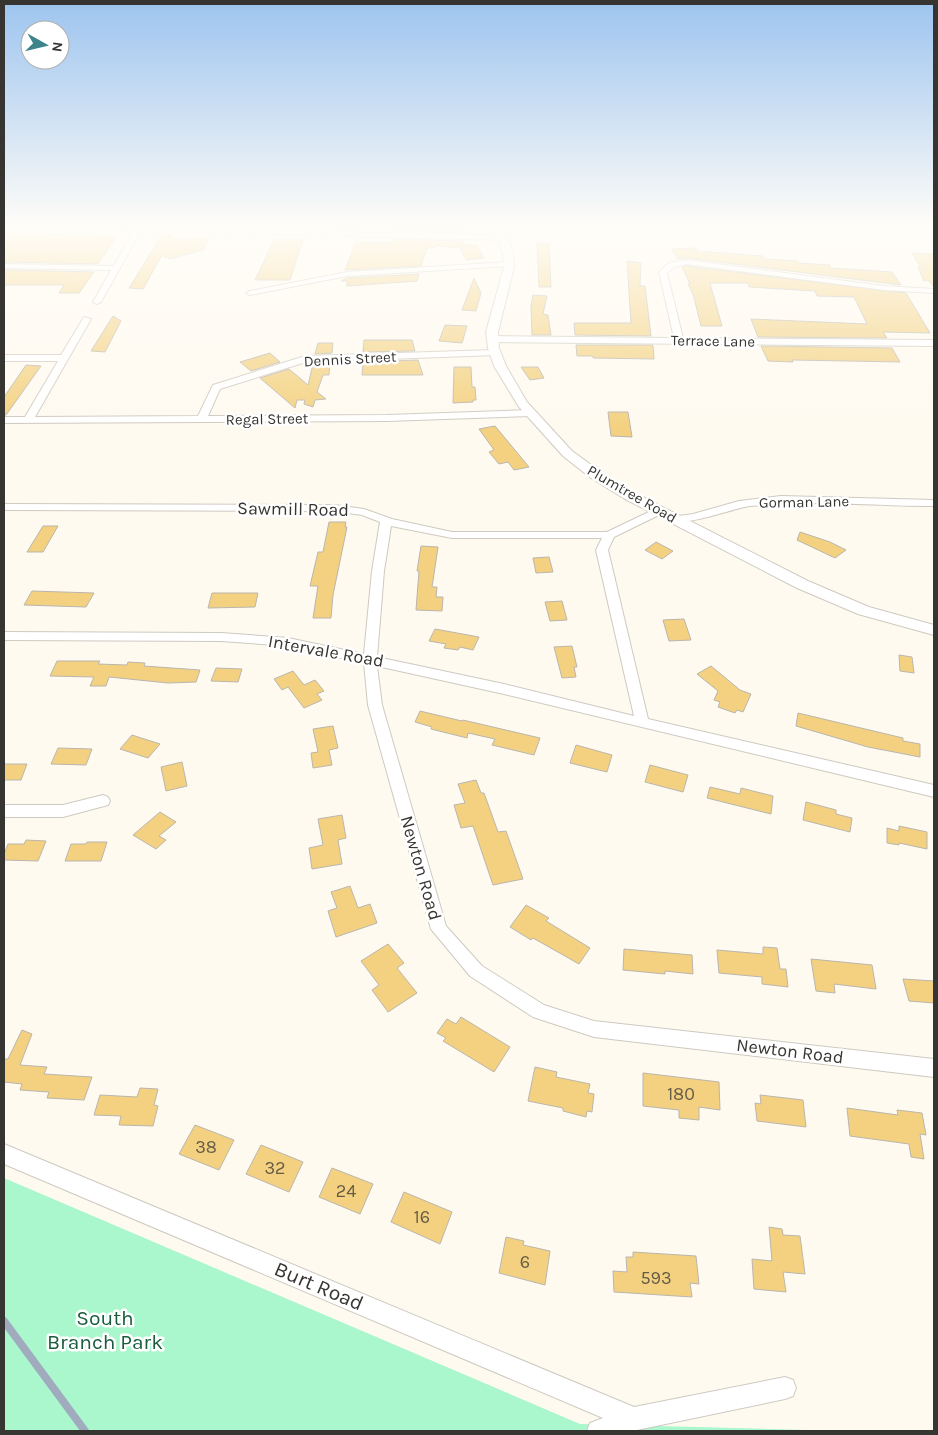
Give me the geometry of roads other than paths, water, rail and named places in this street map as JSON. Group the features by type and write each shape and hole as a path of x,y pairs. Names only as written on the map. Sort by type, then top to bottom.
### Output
{"street":[{"path":"97,302 101,295"},
{"name":"Plumtree Road","path":"502,295 493,324 492,339 494,353 503,375 531,413 557,443 579,463 615,487 675,519 838,601 878,615 934,630"},
{"path":"668,295 679,341"},
{"path":"28,420 87,319"},
{"name":"Terrace Lane","path":"492,339 934,343"},
{"name":"Dennis Street","path":"201,420 216,387 305,359 494,353"},
{"path":"4,358 63,358"},
{"name":"Regal Street","path":"4,420 387,418 531,413"},
{"name":"Gorman Lane","path":"675,519 694,517 739,504 781,499 934,503"},
{"name":"Sawmill Road","path":"4,507 334,508 364,512 386,520 452,536 609,535"},
{"path":"660,511 609,535 602,550 642,723 934,791"},
{"name":"Newton Road","path":"386,520 378,571 370,658 375,705 438,929 476,971 538,1011 594,1029 934,1068"},
{"name":"Intervale Road","path":"4,636 250,639 288,642 370,658 642,723"},
{"path":"4,811 63,811 103,801"},
{"name":"Burt Road","path":"4,1154 634,1419"},
{"path":"598,1431 634,1419 785,1388"}],"waterway":[{"path":"4,1321 85,1431"}],"park label":[{"name":"South Branch Park","path":"105,1330"}]}
